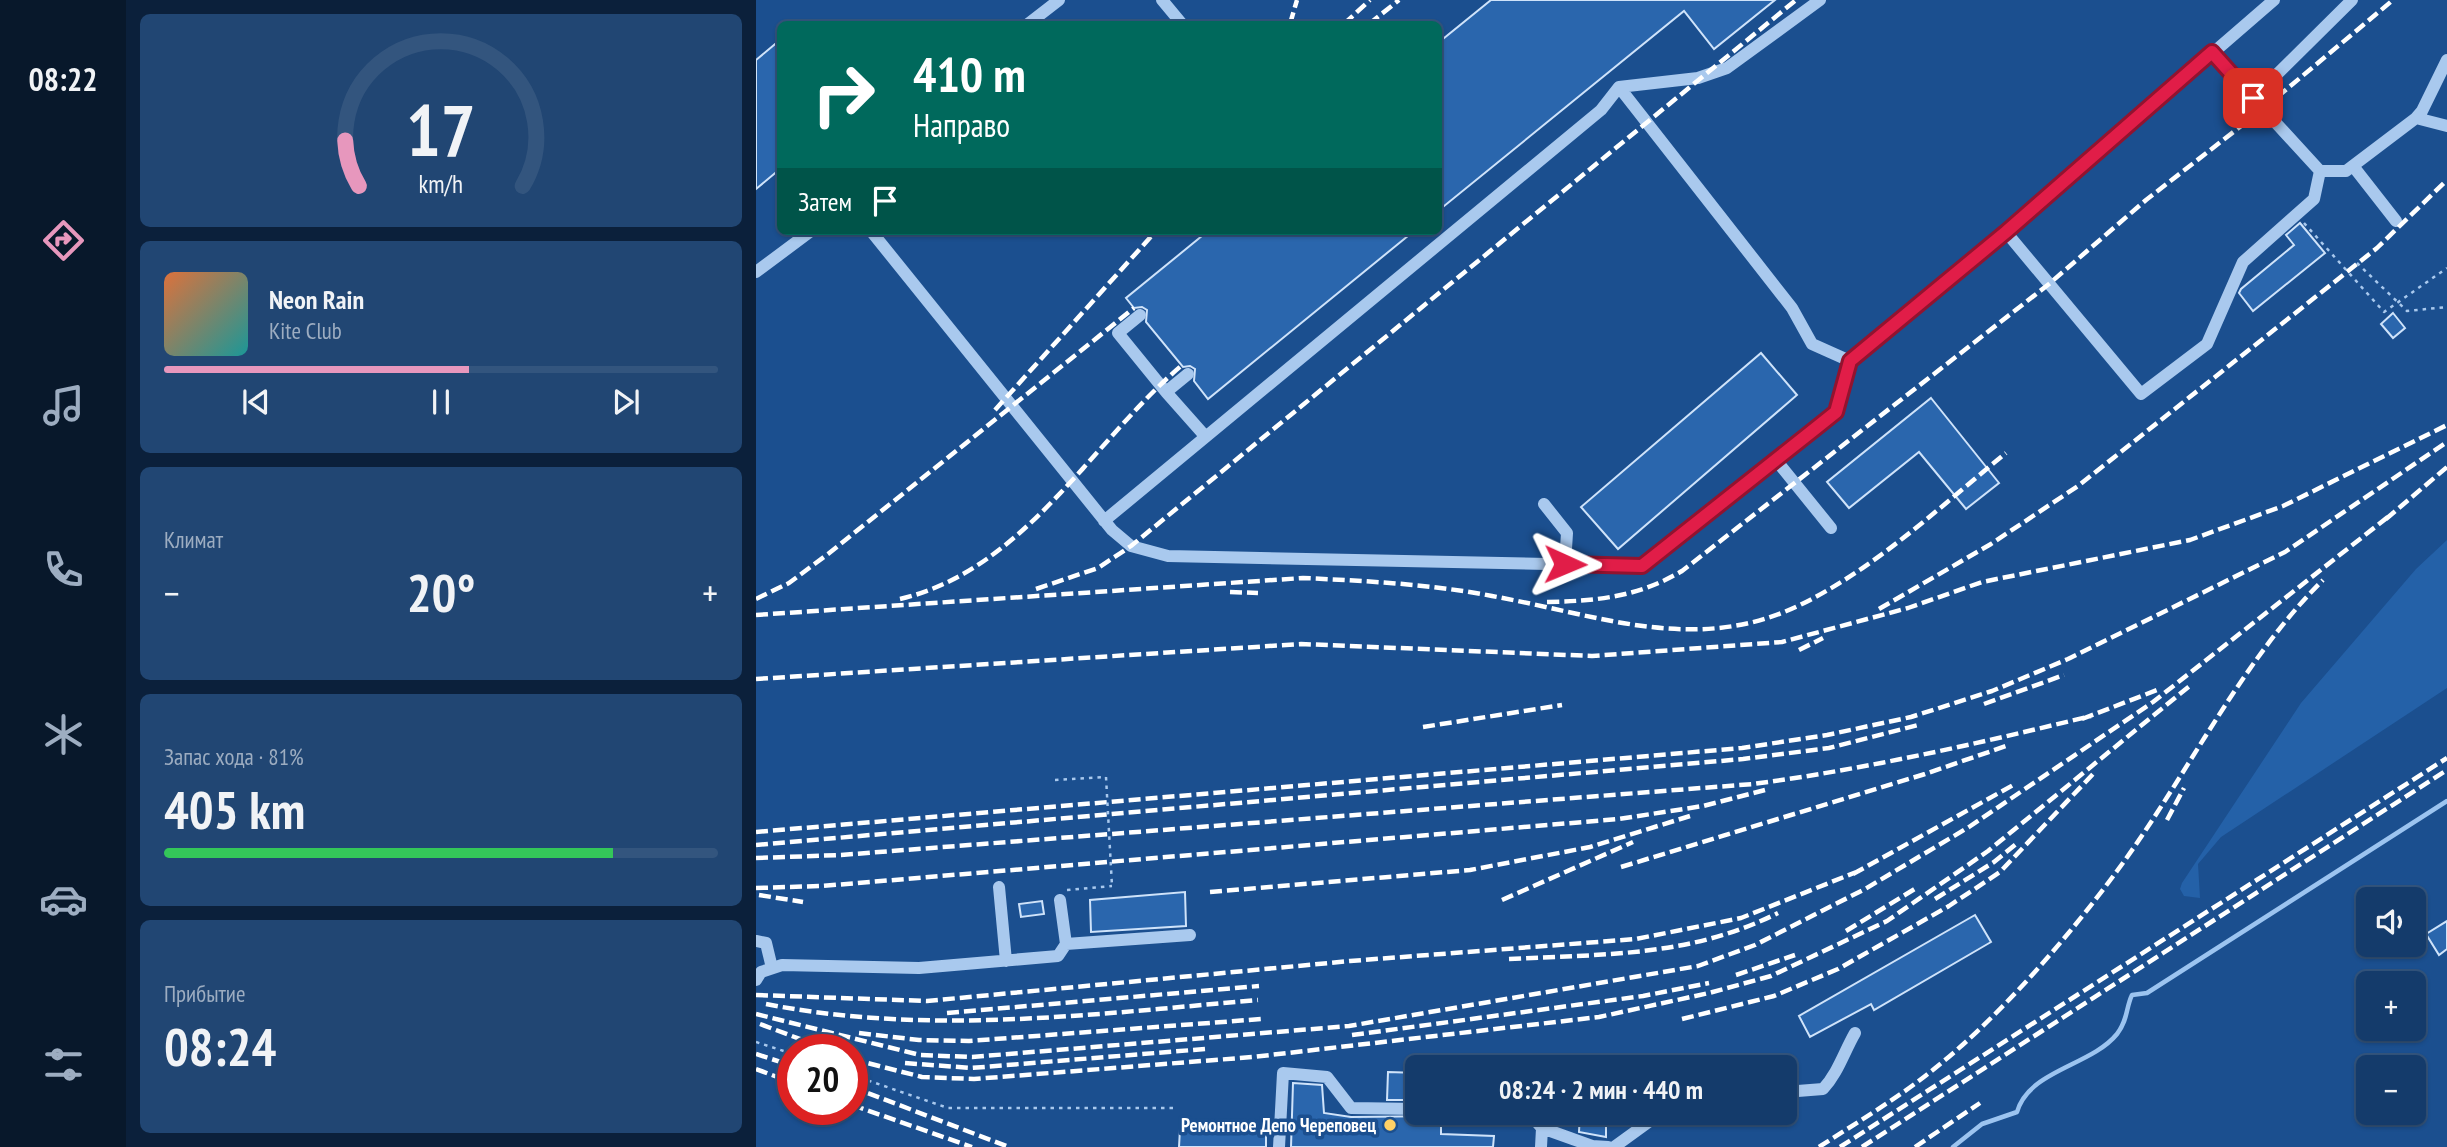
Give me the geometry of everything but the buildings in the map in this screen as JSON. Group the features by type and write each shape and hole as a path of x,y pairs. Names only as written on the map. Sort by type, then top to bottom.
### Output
{"street":[{"path":"1032,21 1059,0"},
{"path":"1162,0 1180,21"},
{"path":"1104,521 1601,110 1619,87 1698,78 1727,68 1820,0"},
{"path":"874,235 1104,521 1131,546 1168,556 1642,566 1836,412 1850,361 2006,232 2274,0"},
{"path":"2253,98 2353,0"},
{"path":"2212,52 2320,171 2346,171 2416,118 2423,111 2447,60"},
{"path":"1619,87 1792,308 1812,344 1850,361"},
{"path":"2416,118 2447,126"},
{"path":"2353,166 2396,221"},
{"path":"2006,232 2141,394 2207,344 2244,262 2314,199 2320,171"},
{"path":"756,272 806,235"},
{"path":"1140,315 1118,333 1205,436"},
{"path":"1166,392 1188,374"},
{"path":"1776,460 1831,527"},
{"path":"1544,504 1567,533 1565,564"},
{"path":"999,887 1006,961"},
{"path":"756,980 761,972 782,965 919,968 1058,956 1066,944 1059,895"},
{"path":"1066,944 1190,935"},
{"path":"756,942 765,943 772,968"},
{"path":"1797,1091 1823,1089 1835,1076 1855,1033"},
{"path":"1279,1147 1283,1073 1327,1077 1350,1108 1405,1110"},
{"path":"1539,1125 1592,1146 1608,1147"},
{"path":"1614,1147 1644,1125"},
{"path":"1541,1147 1542,1128"}],"path":[{"path":"2296,215 2384,312 2447,268"},
{"path":"2357,263 2407,311 2447,307"},
{"path":"1055,780 1106,777 1112,886 1059,895"},
{"path":"756,1042 777,1049"},
{"path":"868,1080 948,1108 1175,1108"}],"shaded area":[{"path":"2447,540 2447,688 2221,837 2198,864 2200,898 2184,896 2180,889 2182,883 2301,703 2416,569"}],"waterway":[{"path":"1953,1147 1982,1124 2017,1112 2024,1098 2047,1077 2106,1045 2121,1029 2132,995 2147,993 2447,801"}],"railway":[{"path":"1291,21 1297,0"},
{"path":"1347,21 1370,0"},
{"path":"1373,21 1399,0"},
{"path":"1036,589 1098,568 1131,546 1796,0"},
{"path":"1547,602 1617,596 1649,587 1682,571 2049,284 2146,200 2263,109 2393,0"},
{"path":"1879,609 1991,544 2078,486 2377,248 2447,180"},
{"path":"995,410 1152,235"},
{"path":"756,599 789,583 828,554 1134,308"},
{"path":"900,599 944,584 984,561 1020,533 1148,397 1181,366"},
{"path":"756,679 1301,644 1592,656 1782,642 1908,608 1982,582 2190,540 2283,506 2447,425"},
{"path":"756,832 1742,748 1827,735 1911,717 1992,691 2068,659 2285,552 2447,442"},
{"path":"756,615 1303,578 1445,589 1648,627 1724,627 1763,619 1802,604 1830,589 1883,554 2006,453"},
{"path":"2386,519 2447,467"},
{"path":"756,1014 920,1055 972,1057 1349,1026 1698,966 1755,945 1865,889 1969,827 2153,702 2393,513"},
{"path":"1819,1147 1929,1073 1980,1029 2029,978 2117,871 2240,683 2293,612 2323,580"},
{"path":"1230,592 1258,593"},
{"path":"1799,650 1823,638"},
{"path":"1984,704 2064,675"},
{"path":"868,1063 922,1077 974,1079 1253,1057 1599,1017 1709,993 1771,976 1887,921 1988,851 2192,684"},
{"path":"2082,719 2157,690"},
{"path":"1423,727 1562,705"},
{"path":"756,858 841,855 1753,784 1923,754 2091,716"},
{"path":"756,845 1743,759 1829,748 1918,725"},
{"path":"1621,867 1925,774 2006,746"},
{"path":"1840,1147 2447,758"},
{"path":"1862,1147 2447,770"},
{"path":"1682,1019 1774,996 1838,969 1949,906 2000,872 2094,773"},
{"path":"1853,874 2015,784"},
{"path":"2167,820 2184,788"},
{"path":"756,888 822,886 1619,819 1703,806 1765,790"},
{"path":"1210,892 1470,870 1590,847 1690,816"},
{"path":"1502,900 1633,842"},
{"path":"1935,899 1994,862 2016,844"},
{"path":"756,995 927,1001 1350,961 1636,939 1741,918 1859,871"},
{"path":"1846,931 1918,887"},
{"path":"759,895 803,902"},
{"path":"1509,959 1613,954 1680,946 1745,927 1778,913"},
{"path":"1736,975 1795,955"},
{"path":"1352,1035 1643,996 1709,983"},
{"path":"947,1013 1259,986"},
{"path":"766,1004 827,1014 950,1020 1073,1016 1258,1000"},
{"path":"859,1033 919,1040 969,1041 1262,1019"},
{"path":"760,1024 787,1034"},
{"path":"905,1063 971,1068 1205,1049"},
{"path":"756,1054 777,1061"},
{"path":"756,1069 777,1077"},
{"path":"868,1093 1009,1147"},
{"path":"1915,1147 1980,1103"},
{"path":"868,1111 972,1147"}],"place":[{"name":"Ремонтное Депо Череповец","path":"1390,1125"}],"route":[{"path":"1565,564 1642,566 1836,412 1850,361 2006,232 2212,52 2253,98"}]}
